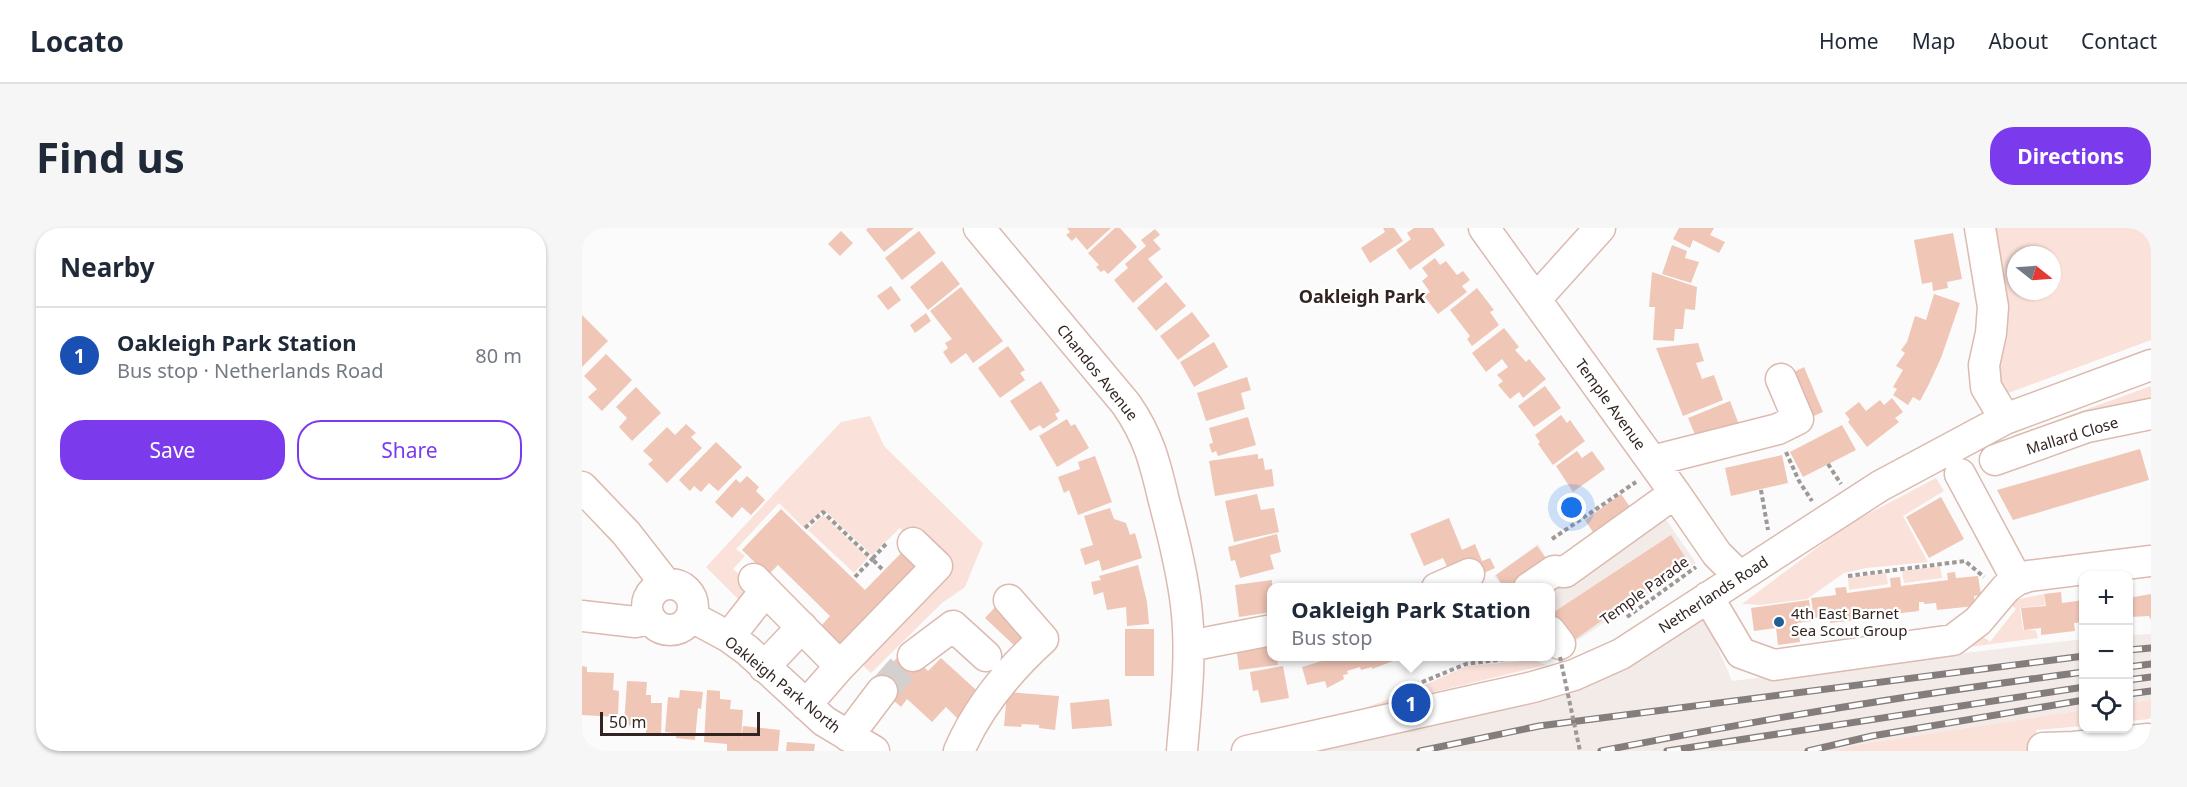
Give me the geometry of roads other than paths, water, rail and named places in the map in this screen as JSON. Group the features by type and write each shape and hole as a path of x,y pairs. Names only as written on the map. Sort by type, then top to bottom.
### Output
{"street":[{"name":"Chandos Avenue","path":"979,228 1126,404 1141,425 1150,447 1176,549 1186,605 1189,646 1182,751"},
{"name":"Temple Avenue","path":"1484,228 1717,554 1740,576"},
{"path":"1536,299 1600,228"},
{"path":"1980,228 1993,307 1991,333 1984,365 1986,387 2005,419"},
{"name":"Netherlands Road","path":"1247,751 1533,687 1574,675 1621,654 1880,486 2005,419 2151,365"},
{"path":"1654,464 1778,429 1798,419 1781,379"},
{"name":"Mallard Close","path":"1995,460 2087,427 2151,414"},
{"path":"1960,474 2009,586"},
{"path":"582,487 626,533 665,583"},
{"path":"1536,583 1554,571 1566,572 1675,493"},
{"path":"806,705 840,666 937,566 913,543"},
{"path":"1708,597 1741,653 1774,664 1953,640 1978,621 2009,586 2029,576 2151,561"},
{"path":"1449,583 1470,574"},
{"path":"665,583 678,584 689,592 694,604 692,617 679,630 662,630 649,619 646,604 652,591 665,583"},
{"path":"729,637 760,585 840,666"},
{"path":"959,751 975,719 1020,660 1043,639 1009,600"},
{"path":"582,616 634,622 649,619"},
{"name":"Oakleigh Park North","path":"692,617 729,637 747,650 824,721 874,751"},
{"path":"913,656 953,626 986,656"},
{"path":"764,667 802,627"},
{"path":"1189,646 1267,631"},
{"path":"848,736 882,691"},
{"path":"2063,749 2148,739"}],"tunnel":[{"path":"882,691 913,656"}],"railway":[{"path":"2133,650 2151,648"},
{"path":"1420,751 1539,726 2079,657"},
{"path":"2133,666 2151,664"},
{"path":"1601,751 1842,707 2079,673"},
{"path":"2133,679 2151,677"},
{"path":"1667,751 2079,688"},
{"path":"2133,693 2151,691"},
{"path":"1808,751 1872,736 2079,701"}],"place":[{"name":"4th East Barnet Sea Scout Group","path":"1779,622"},
{"name":"Oakleigh Park Station","path":"1411,703"}],"district":[{"name":"Oakleigh Park","path":"1362,296"}]}
